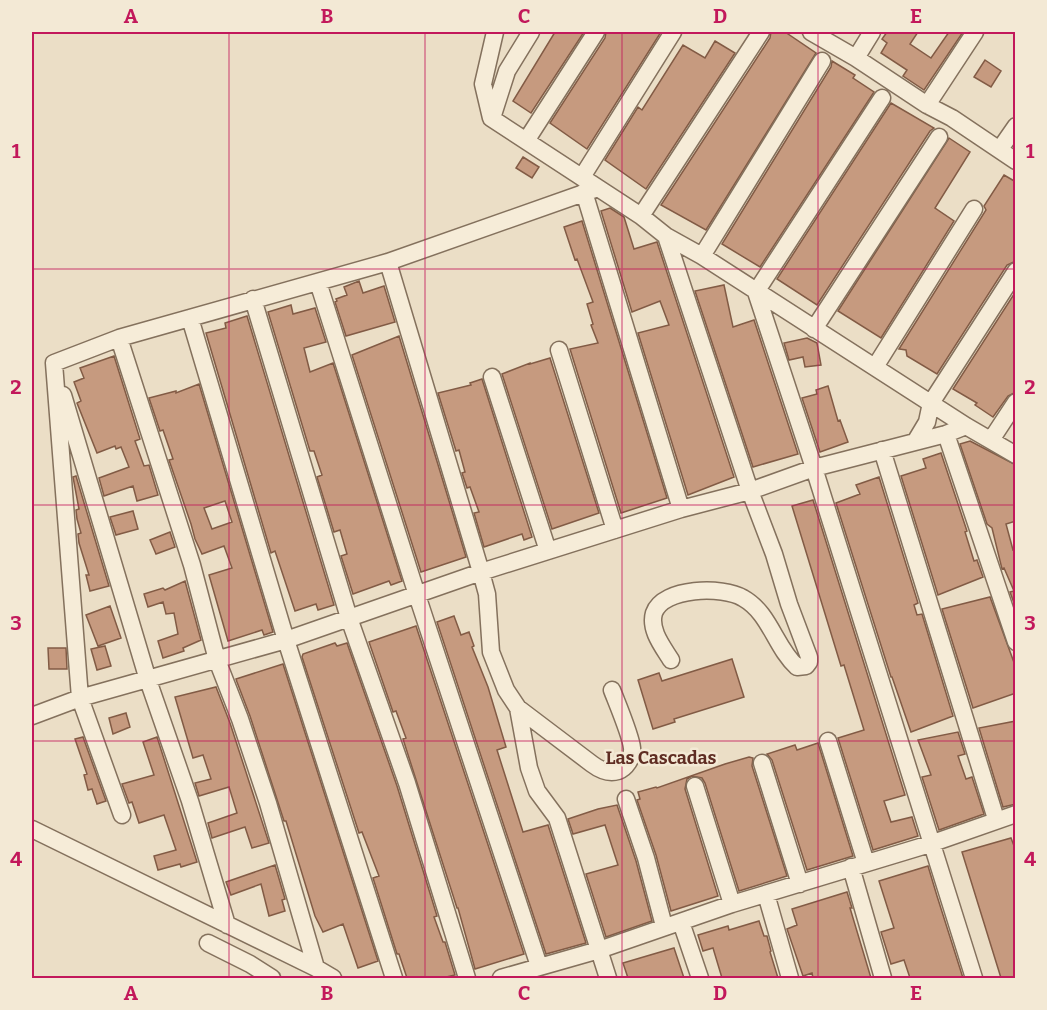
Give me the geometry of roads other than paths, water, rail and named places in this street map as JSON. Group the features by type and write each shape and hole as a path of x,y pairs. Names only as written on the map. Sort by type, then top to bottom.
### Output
{"street":[{"path":"495,32 483,84 491,118 588,186 641,216 666,236 702,256 1016,456"},
{"path":"491,118 507,71 531,32"},
{"path":"526,141 596,32"},
{"path":"54,363 119,338 388,262 588,186 673,32"},
{"path":"641,216 761,32"},
{"path":"811,32 1016,160"},
{"path":"856,58 872,32"},
{"path":"927,105 975,32"},
{"path":"702,256 822,61"},
{"path":"756,292 882,98"},
{"path":"1000,149 1016,126"},
{"path":"814,328 939,137"},
{"path":"588,186 681,509"},
{"path":"875,368 974,209"},
{"path":"666,236 750,491 807,650 809,662 801,668 794,664 765,617 742,597 728,592 710,590 692,591 672,598 660,605 654,613 653,624 656,634 671,660"},
{"path":"388,262 481,572 487,594 491,652 506,690 518,708 602,771 612,772 628,765 632,749 612,690"},
{"path":"915,442 927,422 931,403 1016,271"},
{"path":"318,282 417,595 539,966"},
{"path":"756,292 814,468 930,844 974,978"},
{"path":"253,299 349,618 407,783 466,978"},
{"path":"189,318 286,640 394,978"},
{"path":"119,338 192,565 217,660 240,719 268,803 316,968"},
{"path":"559,350 615,530"},
{"path":"54,363 148,680 190,801 227,925"},
{"path":"54,363 80,698 122,815"},
{"path":"492,377 548,551"},
{"path":"991,440 1016,402"},
{"path":"32,716 80,698 286,640 481,572 681,509 750,491 814,468 946,434 966,426"},
{"path":"946,434 1016,642"},
{"path":"882,450 996,819"},
{"path":"518,708 529,768 537,791 557,818 608,978"},
{"path":"828,741 883,978"},
{"path":"762,763 800,884"},
{"path":"695,786 732,904"},
{"path":"626,799 646,858 664,926"},
{"path":"501,978 599,950 664,926 930,844 996,819 1016,814"},
{"path":"32,829 333,978"},
{"path":"766,894 790,978"},
{"path":"681,922 700,978"},
{"path":"208,943 272,978"}],"district":[{"name":"Las Cascadas","path":"661,758"}]}
